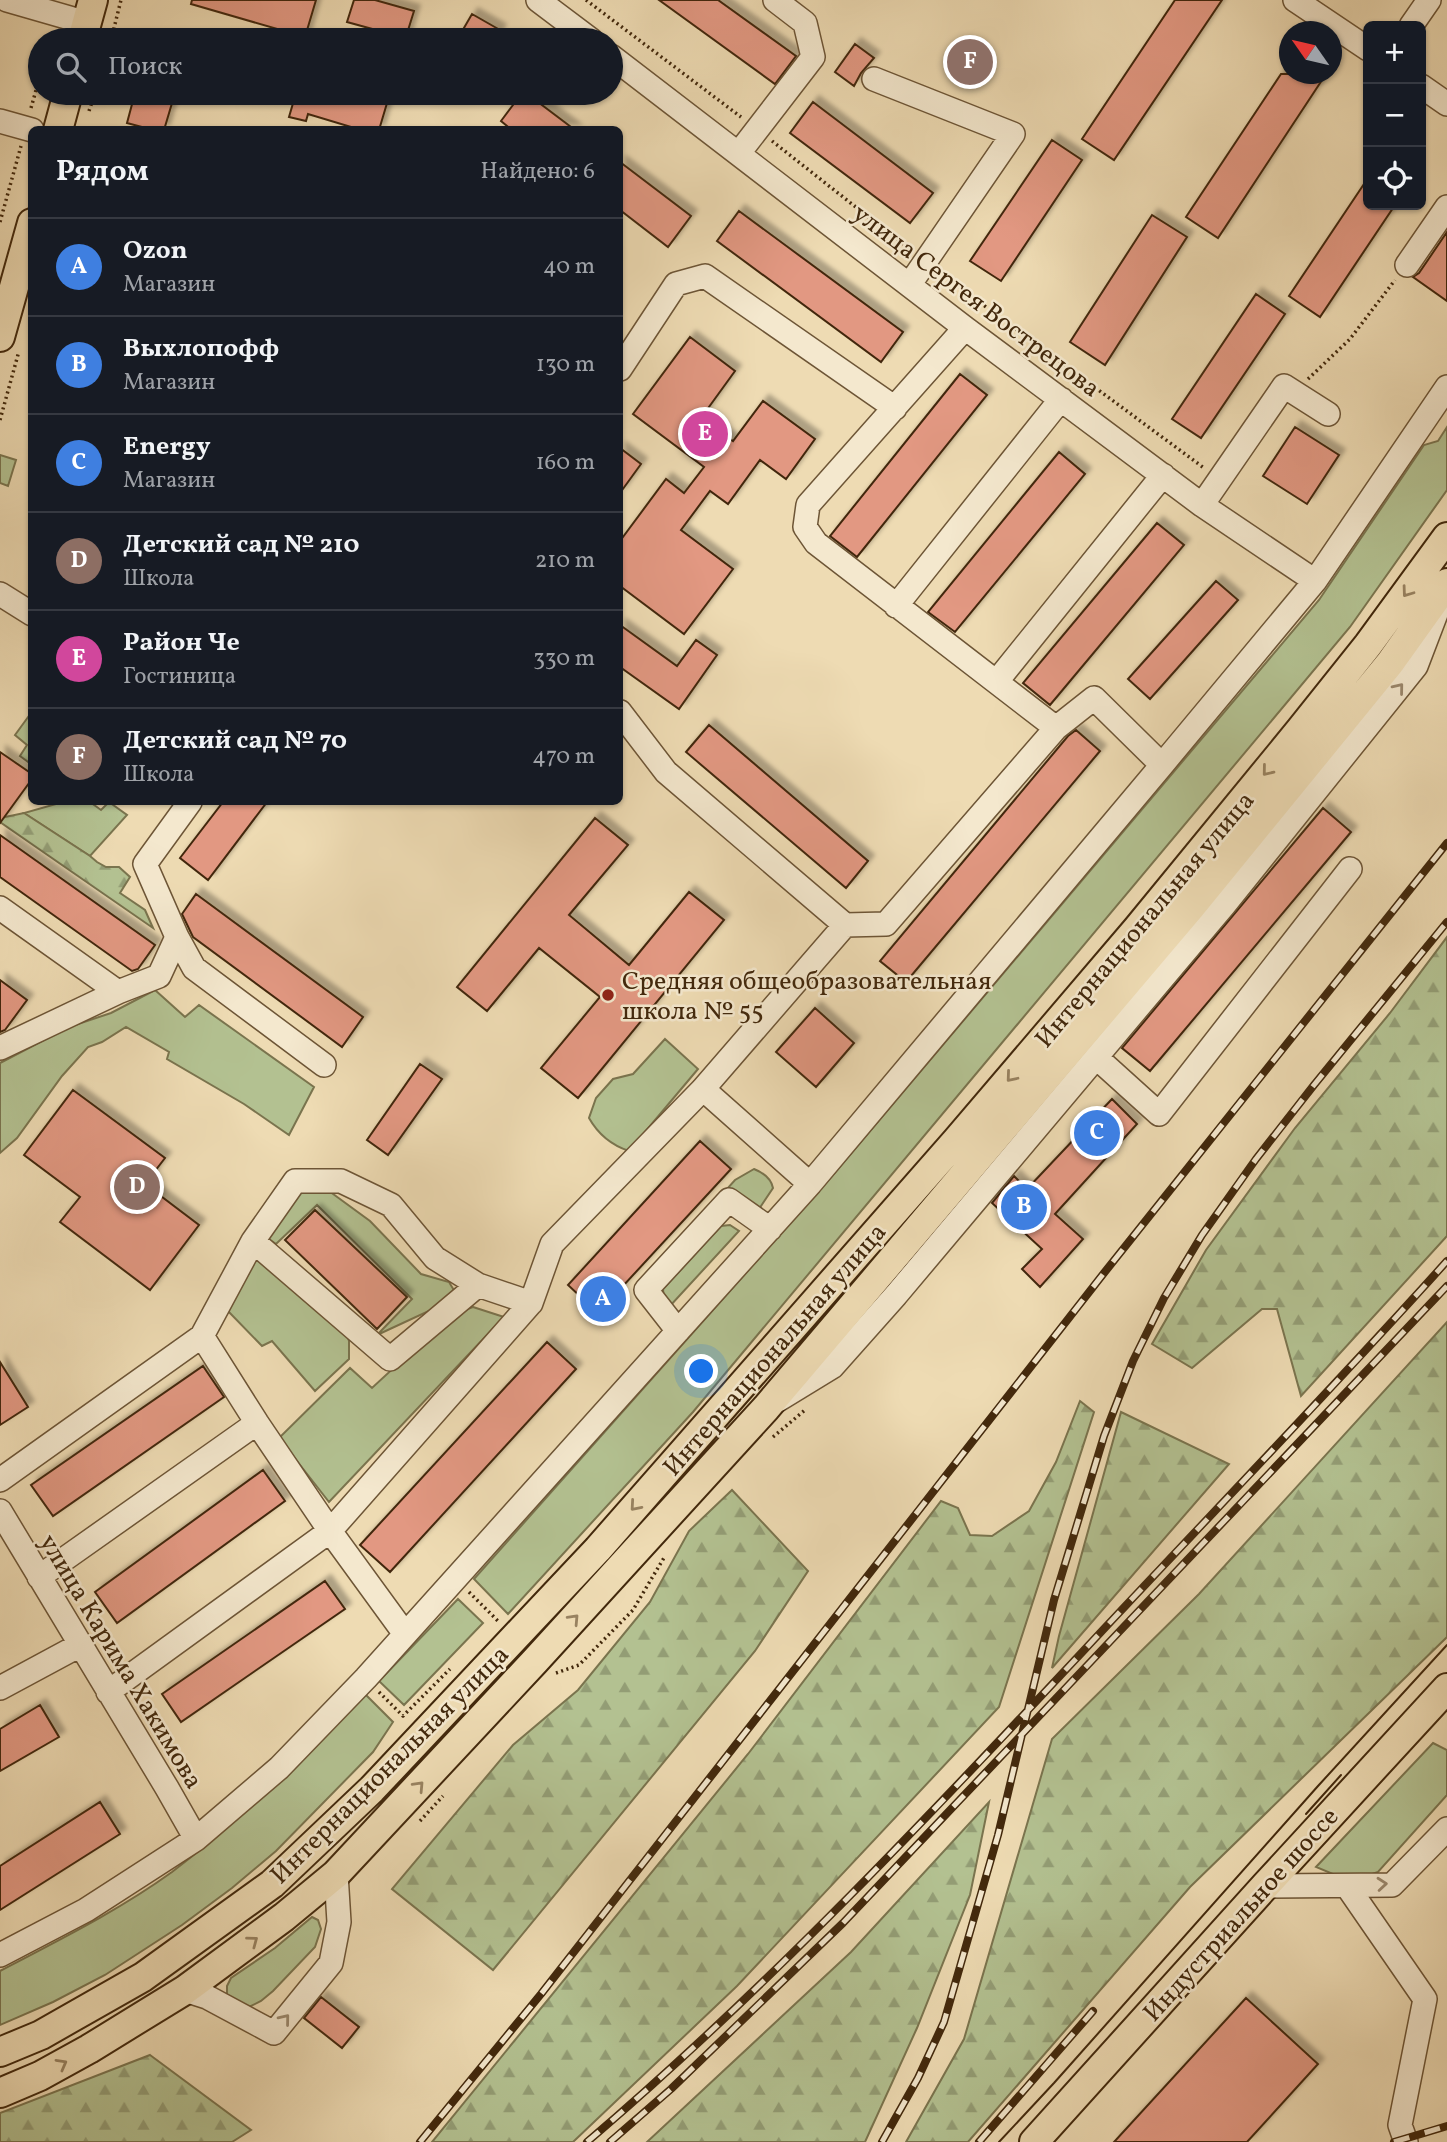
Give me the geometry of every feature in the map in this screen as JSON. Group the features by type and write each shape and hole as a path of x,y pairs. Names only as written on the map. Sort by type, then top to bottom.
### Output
{"main road":[{"path":"59,126 65,105"},
{"path":"10,340 4,304 28,235"},
{"name":"Интернациональная улица","path":"0,2052 41,2035 144,1977 272,1884 372,1789 598,1549 948,1151 1146,919 1368,645 1447,537"},
{"name":"Интернациональная улица","path":"0,2092 52,2069 185,1990 284,1917 336,1874 545,1651 769,1405 1174,928 1390,663 1447,584"},
{"name":"Индустриальное шоссе","path":"1034,2142 1265,1886 1443,1701"}],"street":[{"path":"7,0 88,21"},
{"path":"538,0 575,28"},
{"path":"739,153 813,58 805,23 775,0"},
{"path":"1295,0 1363,46"},
{"name":"улица Сергея Вострецова","path":"623,65 965,328 1202,505 1315,582"},
{"path":"874,79 1013,134 910,284"},
{"path":"1426,89 1447,104"},
{"path":"0,121 28,129"},
{"path":"1407,265 1447,207"},
{"path":"623,364 676,284 705,276 895,408"},
{"path":"965,328 808,505 804,527 816,543 1056,728"},
{"path":"1202,505 1284,387 1328,414"},
{"path":"0,1955 86,1910 195,1839 279,1768 366,1678 810,1184 1162,765 1315,582 1447,387"},
{"path":"895,606 1061,399"},
{"path":"996,681 1163,475"},
{"path":"769,1405 832,1367 896,1296 1225,904 1416,666 1447,584"},
{"path":"0,594 28,612"},
{"path":"1368,645 1390,663"},
{"path":"623,716 666,772 845,925 886,925 1056,728 1094,698 1162,765"},
{"path":"188,805 145,864 177,937 194,968 324,1065"},
{"path":"1097,1058 1159,1114 1350,869"},
{"path":"0,908 118,992"},
{"path":"108,1692 330,1531 531,1303 552,1244 703,1089 845,925"},
{"path":"0,1048 118,992 159,976 177,937"},
{"path":"703,1089 810,1184"},
{"path":"0,1480 202,1336 253,1241 295,1181 341,1181 391,1205 435,1258 478,1285 531,1303"},
{"path":"678,1331 646,1290 729,1200 770,1229"},
{"path":"253,1241 390,1359 478,1285"},
{"path":"202,1336 330,1531 405,1634"},
{"path":"39,1577 257,1423"},
{"name":"улица Карима Хакимова","path":"0,1511 195,1839"},
{"path":"0,1688 80,1645"},
{"path":"1265,1886 1392,1885 1447,1829"},
{"path":"185,1990 207,1997 274,2033 331,1963 339,1922 336,1874"},
{"path":"1347,1886 1425,1999 1400,2125 1406,2142"}],"path":[{"path":"114,28 121,0"},
{"path":"586,0 757,129 925,262 1219,480"},
{"path":"1294,393 1350,339 1407,265"},
{"path":"0,420 10,340"},
{"path":"467,1590 498,1621"},
{"path":"375,1688 403,1716 451,1668"}],"green space":[{"path":"1447,427 1447,490 1350,627 693,1412 508,1614 474,1579 832,1176 1319,600 1424,445 1438,441"},
{"path":"0,455 16,460 8,486 0,483"},
{"path":"28,717 28,762 20,756 27,745 15,735"},
{"path":"52,805 94,805 101,810 106,805 113,805 127,815 90,856 24,813"},
{"path":"24,813 97,862 106,867 119,867 130,877 120,893 145,910 153,928 0,822 0,818"},
{"path":"1447,937 1447,1236 1301,1396 1277,1309 1262,1309 1192,1368 1152,1344 1206,1250 1295,1128 1390,1013"},
{"path":"155,990 185,1017 199,1005 314,1087 289,1135 244,1104 167,1059 169,1052 126,1027 88,1047 62,1076 17,1138 0,1153 0,1063 69,1027 111,1013"},
{"path":"665,1039 698,1069 629,1151 616,1146 589,1118 596,1098 613,1079 633,1074"},
{"path":"754,1169 767,1176 773,1188 757,1212 726,1190 735,1180"},
{"path":"329,1191 370,1221 421,1274 449,1282 455,1292 444,1304 377,1335 412,1299 317,1205 276,1244 266,1237 298,1192"},
{"path":"730,1225 739,1231 670,1306 664,1299 663,1289 721,1226"},
{"path":"256,1254 345,1329 349,1341 349,1359 315,1391 272,1341 262,1346 227,1310"},
{"path":"473,1307 504,1317 329,1502 279,1438 350,1368 372,1388 451,1315"},
{"path":"1447,1322 1447,1637 1190,1887 968,2142 906,2142 964,2039 1052,1739 1199,1594"},
{"path":"1080,1401 1094,1412 999,1707 737,1986 573,2142 432,2142 748,1754 941,1501 958,1508 970,1535 992,1536 1029,1511 1056,1462"},
{"path":"1121,1412 1229,1464 1052,1668 1059,1636"},
{"path":"732,1490 808,1571 755,1651 493,1970 392,1889 513,1745 578,1690 650,1602 689,1531"},
{"path":"458,1599 483,1623 404,1705 379,1681"},
{"path":"365,1694 393,1722 373,1752 276,1851 182,1925 105,1975 0,2025 0,1971 109,1912 172,1872 247,1809"},
{"path":"1433,1743 1447,1750 1447,1795 1378,1872 1358,1879 1340,1877 1316,1867"},
{"path":"989,1802 970,1895 917,2028 865,2142 647,2142 851,1952"},
{"path":"312,1917 318,1920 321,1929 315,1947 261,2001 247,2008 235,2003 227,1994 231,1978 275,1948"},
{"path":"150,2055 251,2130 232,2142 0,2142 0,2113"}],"building":[{"path":"192,0 316,0 308,28 274,28 191,4"},
{"path":"354,0 375,0 414,11 409,28 369,28 347,22"},
{"path":"659,0 718,0 796,56 775,84"},
{"path":"1175,0 1222,0 1114,160 1082,139"},
{"path":"472,14 496,28 464,28"},
{"path":"855,44 874,58 854,86 835,72"},
{"path":"1279,77 1279,84 1319,84 1218,238 1186,217"},
{"path":"813,102 933,193 910,223 790,133"},
{"path":"132,105 171,105 165,126 138,126 127,123"},
{"path":"292,105 386,105 380,126 348,126 308,114 306,121 289,117"},
{"path":"513,105 542,105 570,126 507,126 501,121"},
{"path":"1052,140 1082,160 1001,281 970,261"},
{"path":"623,164 691,216 668,247 623,212"},
{"path":"1363,185 1363,210 1392,210 1320,317 1289,296"},
{"path":"739,211 903,332 881,362 717,241"},
{"path":"1152,215 1187,237 1105,365 1070,342"},
{"path":"1447,232 1447,301 1413,277 1419,273"},
{"path":"1256,294 1285,314 1201,438 1172,419"},
{"path":"690,337 735,371 701,418 733,441 763,401 815,439 786,479 760,460 728,504 710,491 681,530 733,569 684,634 623,588 623,537 666,479 684,493 704,467 633,414"},
{"path":"960,374 987,395 857,557 830,536"},
{"path":"1295,427 1339,455 1307,504 1263,476"},
{"path":"623,450 641,464 623,489"},
{"path":"1059,452 1085,474 955,632 928,612"},
{"path":"1157,523 1184,545 1050,705 1023,683"},
{"path":"1216,581 1238,600 1150,699 1128,679"},
{"path":"623,627 677,666 696,640 717,655 679,709 623,669"},
{"path":"709,725 868,861 846,888 686,752"},
{"path":"1076,730 1100,751 906,982 880,961 1068,736"},
{"path":"0,752 28,771 28,784 0,823"},
{"path":"221,805 265,805 208,880 180,858"},
{"path":"1323,808 1351,832 1150,1071 1122,1048"},
{"path":"595,818 628,845 569,915 629,965 689,892 724,920 578,1098 541,1068 600,997 539,948 487,1011 457,987"},
{"path":"0,835 155,945 138,969 132,971 0,877"},
{"path":"196,894 363,1017 342,1047 193,937 182,914"},
{"path":"0,980 27,1000 5,1030 0,1032"},
{"path":"815,1008 854,1043 816,1087 776,1052"},
{"path":"420,1064 442,1079 388,1155 367,1140"},
{"path":"73,1090 165,1158 145,1184 199,1225 150,1290 60,1222 80,1197 24,1155"},
{"path":"1112,1099 1137,1124 1055,1214 1083,1239 1040,1287 1022,1269 1042,1249 992,1203 1014,1176 1027,1189"},
{"path":"700,1141 731,1169 598,1313 568,1285"},
{"path":"315,1210 407,1297 377,1329 285,1240"},
{"path":"547,1342 576,1369 390,1572 360,1545"},
{"path":"0,1362 28,1407 0,1425"},
{"path":"203,1366 224,1397 53,1516 31,1485"},
{"path":"263,1470 285,1501 117,1623 95,1592"},
{"path":"325,1581 345,1609 181,1722 162,1694"},
{"path":"40,1705 59,1737 0,1771 0,1729"},
{"path":"100,1802 120,1834 0,1910 0,1866"},
{"path":"321,1997 359,2027 342,2048 304,2018"},
{"path":"1246,1998 1318,2064 1247,2142 1114,2142"}],"tram line":[{"path":"999,2142 1447,1645"},
{"path":"1306,1814 1341,1775"}],"railway":[{"path":"420,2142 541,1994 1104,1273 1447,843"},
{"path":"882,2142 918,2078 944,2022 998,1835 1054,1600 1104,1436 1133,1361 1164,1298 1202,1235 1256,1159 1447,922"},
{"path":"587,2142 722,2021 851,1895 1447,1261"},
{"path":"610,2142 671,2089 843,1923 1447,1286"},
{"path":"979,2142 1093,2011"},
{"path":"1394,2142 1447,2126"}],"place":[{"name":"Детский сад № 70","path":"970,62"},
{"name":"Район Че","path":"705,434"},
{"name":"Средняя общеобразовательная школа № 55","path":"608,995"},
{"name":"Energy","path":"1097,1133"},
{"name":"Детский сад № 210","path":"137,1187"},
{"name":"Выхлопофф","path":"1024,1207"},
{"name":"Ozon","path":"603,1299"}]}
